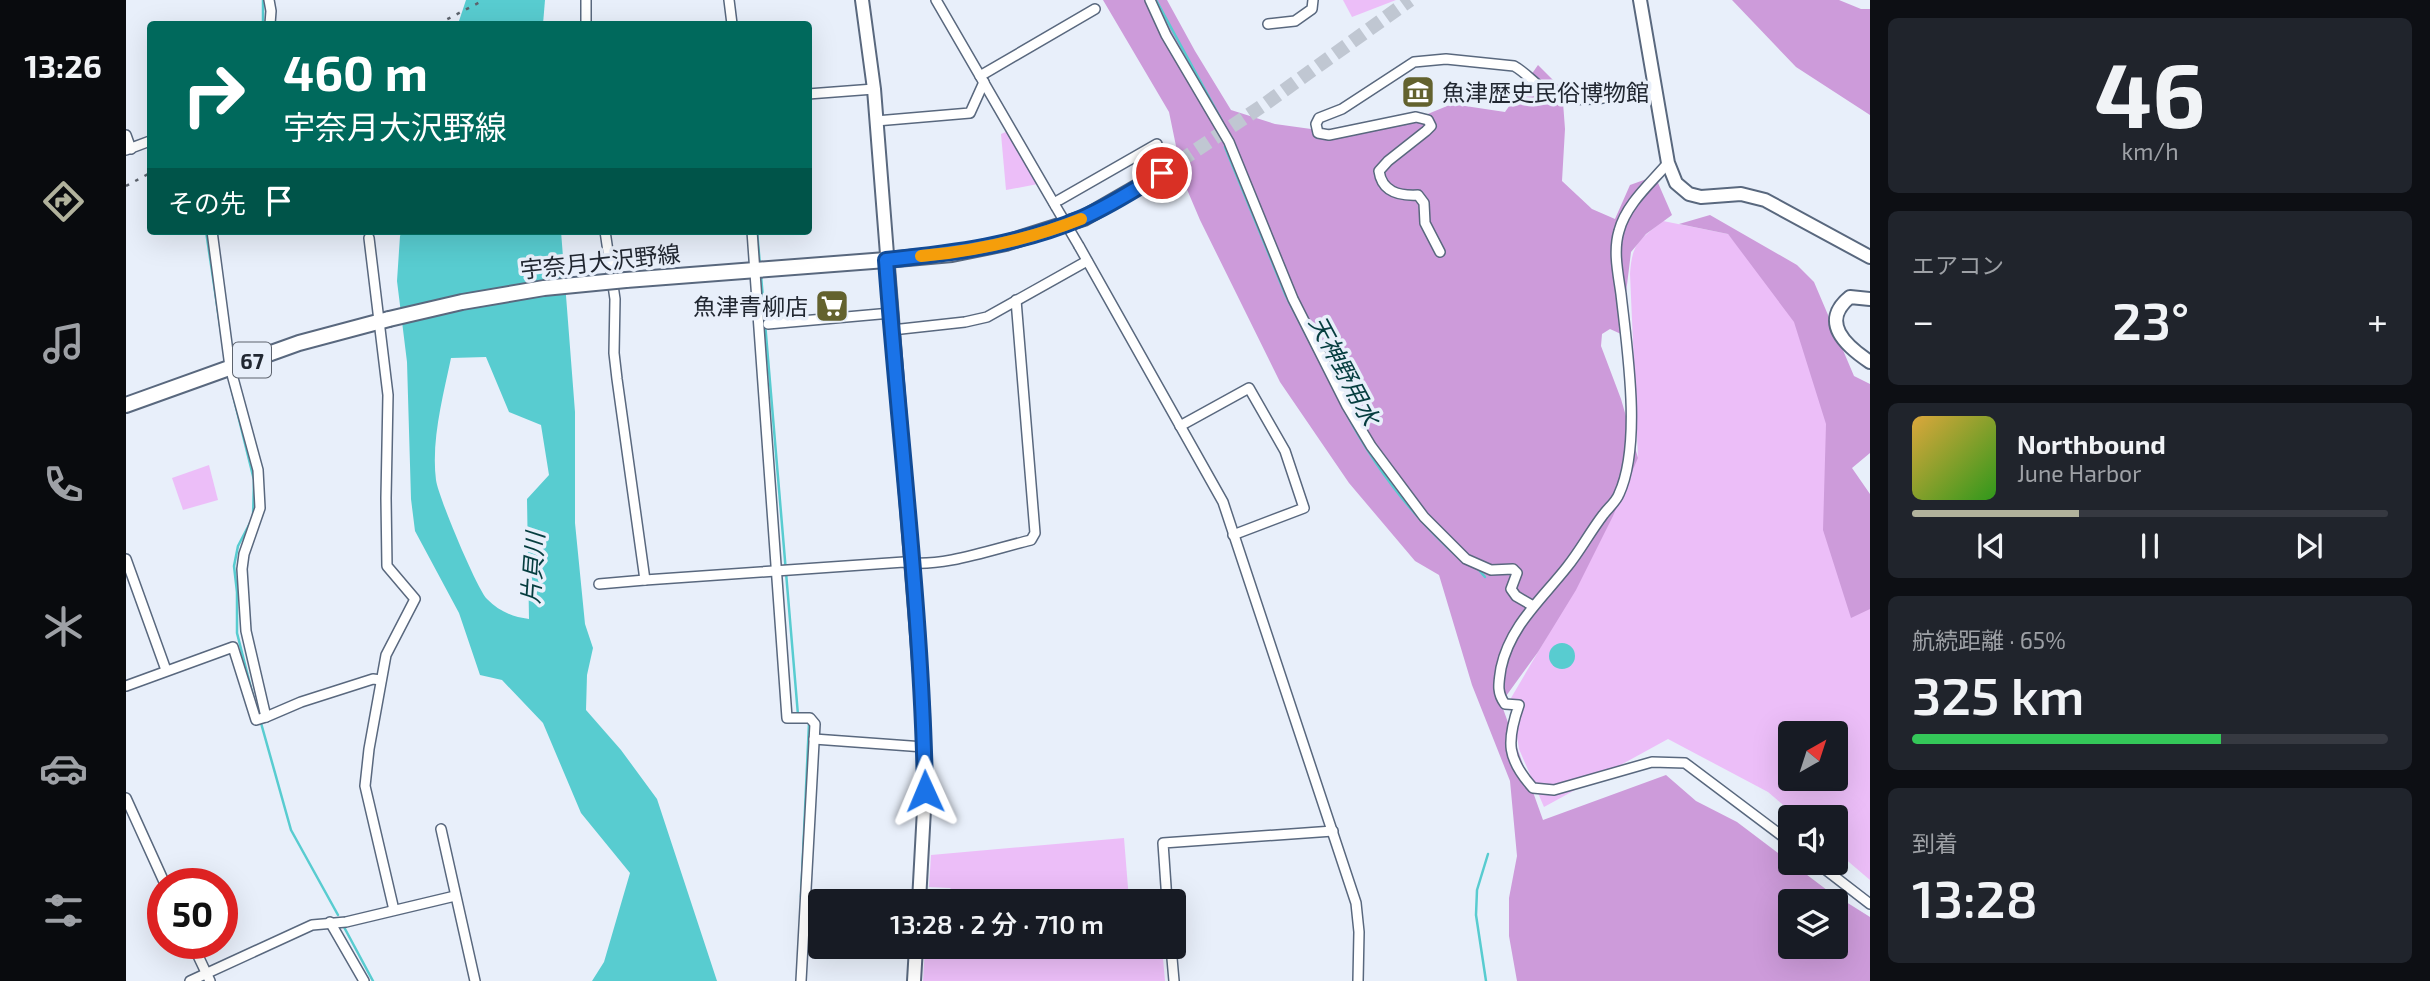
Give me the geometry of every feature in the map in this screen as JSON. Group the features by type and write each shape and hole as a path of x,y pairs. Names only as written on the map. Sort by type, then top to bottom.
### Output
{"main road":[{"path":"862,0 874,89 924,747 925,791 920,889"},
{"path":"1640,0 1668,163 1676,183 1689,194 1702,197 1741,194 1765,200 1870,257"},
{"name":"宇奈月大沢野線","path":"126,405 299,343 462,302 544,288 952,254 1024,239 1084,218 1162,173"},
{"path":"1870,299 1850,297 1842,303 1836,314 1836,321 1838,333 1870,362"},
{"path":"914,981 915,959"}],"street":[{"path":"269,0 270,21"},
{"path":"586,0 586,21"},
{"path":"729,0 732,21"},
{"path":"936,0 1223,502 1356,903 1359,932 1358,981"},
{"path":"1150,0 1166,35 1229,142 1293,299 1347,406 1371,446 1442,538 1481,568 1513,569 1517,577 1510,589 1533,606"},
{"path":"1268,24 1295,21 1312,9 1313,0"},
{"path":"876,121 970,113 982,79 1094,9"},
{"path":"1440,252 1425,223 1424,203 1418,195 1401,196 1391,191 1380,179 1379,171 1426,131 1431,125 1428,120 1416,117 1329,135 1318,133 1316,124 1319,118 1342,109 1414,62 1430,59 1514,65 1550,94 1568,98 1617,96 1656,89"},
{"path":"812,94 874,89"},
{"path":"126,135 129,150 147,142"},
{"path":"1055,205 1157,144"},
{"path":"1668,163 1629,208 1619,228 1615,246 1627,349 1631,417 1629,456 1619,496 1567,567 1517,627 1505,653 1499,696 1505,704 1519,705 1513,723 1511,755 1518,772 1534,788 1554,790 1652,762 1685,763 1778,833"},
{"path":"213,235 230,367 258,470 260,508 244,554 243,592 246,631 266,717"},
{"path":"606,235 615,299 614,353 645,580"},
{"path":"752,235 788,718 810,718 815,724 801,981"},
{"path":"369,238 385,320 388,395 387,566 415,599 386,655 365,786 394,910"},
{"path":"892,330 987,317 1087,261"},
{"path":"599,584 911,563 955,558 1031,540 1035,533 1016,300"},
{"path":"768,324 891,313"},
{"path":"1180,426 1249,388 1285,451 1304,508 1233,535"},
{"path":"126,559 166,670"},
{"path":"126,686 233,647 256,720 301,702 373,679 382,680"},
{"path":"814,740 924,747"},
{"path":"126,798 158,868"},
{"path":"441,829 475,981"},
{"path":"1166,889 1163,843 1333,831"},
{"path":"1833,875 1870,904"},
{"path":"190,981 208,977 312,925 345,922 455,896"},
{"path":"330,922 365,981"},
{"path":"200,959 208,977"},
{"path":"1172,959 1174,981"}],"shaded area":[{"path":"1103,0 1167,0 1231,110 1275,124 1340,133 1401,125 1452,104 1505,112 1538,65 1562,89 1565,129 1562,181 1592,209 1615,219 1630,185 1655,176 1672,215 1646,234 1631,252 1621,334 1610,329 1602,334 1601,346 1621,399 1638,458 1576,590 1538,652 1501,703 1543,820 1666,775 1696,801 1737,822 1778,853 1778,875 1807,875 1826,889 1778,889 1778,959 1848,959 1848,903 1870,917 1870,981 1517,981 1509,936 1509,898 1517,856 1510,781 1472,685 1439,575 1415,561 1349,483 1280,382 1183,180 1169,112"},
{"path":"1343,0 1396,0 1352,17"},
{"path":"1732,0 1839,0 1861,9 1870,9 1870,115 1796,67"},
{"path":"1008,131 1038,184 1006,190 1001,134"},
{"path":"1710,215 1797,265 1814,282 1854,376 1870,384 1870,453 1852,468 1870,494 1870,609 1851,618 1823,530 1826,424 1794,322 1728,234 1679,224"},
{"path":"1663,221 1728,234 1814,335 1870,595 1870,880 1848,861 1848,805 1783,805 1768,792 1668,739 1544,807 1519,749 1511,698 1548,635 1638,458 1630,274 1635,249 1643,238"},
{"path":"209,465 218,500 183,510 172,478"},
{"path":"1124,838 1128,889 929,887 931,855"},
{"path":"924,959 1163,959 1165,981 923,981"}],"water":[{"path":"466,0 545,0 543,21 459,21"},
{"name":"片貝川","path":"400,235 561,235 575,412 575,523 585,624 593,648 587,675 586,710 621,750 657,799 717,981 592,981 604,962 630,873 581,813 543,723 502,680 480,675 459,613 415,531 411,499 407,362 397,281","holes":["486,357 509,412 541,425 549,475 527,499 529,619 506,613 482,592 438,489 435,465 436,434 451,358"]},
{"path":"1562,643 1571,647 1575,656 1571,665 1562,669 1553,665 1549,656 1553,647"}],"waterway":[{"path":"263,0 263,21"},
{"name":"天神野用水","path":"1156,0 1222,121"},
{"name":"天神野用水","path":"1225,147 1286,296 1337,395"},
{"path":"207,235 221,332"},
{"path":"757,235 760,265"},
{"path":"761,275 798,715"},
{"path":"231,387 254,480 253,517"},
{"name":"天神野用水","path":"1343,407 1367,449 1395,489 1426,526 1460,559"},
{"path":"250,523 238,546 234,566 237,633 253,696"},
{"name":"天神野用水","path":"1472,566 1485,577"},
{"path":"261,723 291,830 338,915"},
{"path":"801,897 809,723"},
{"name":"天神野用水","path":"1486,981 1476,915 1477,890 1488,854"},
{"path":"344,927 373,981"}],"tunnel":[{"path":"1162,173 1265,104 1410,0"}],"railway":[{"path":"444,21 484,0"},
{"path":"126,186 147,175"}],"slow traffic":[{"path":"921,256 952,254 1024,239 1081,219"}],"place":[{"name":"魚津歴史民俗博物館","path":"1418,92"},
{"name":"魚津青柳店","path":"832,306"}],"route":[{"path":"925,791 918,642 886,260 952,254 1024,239 1084,218 1162,173"}]}
